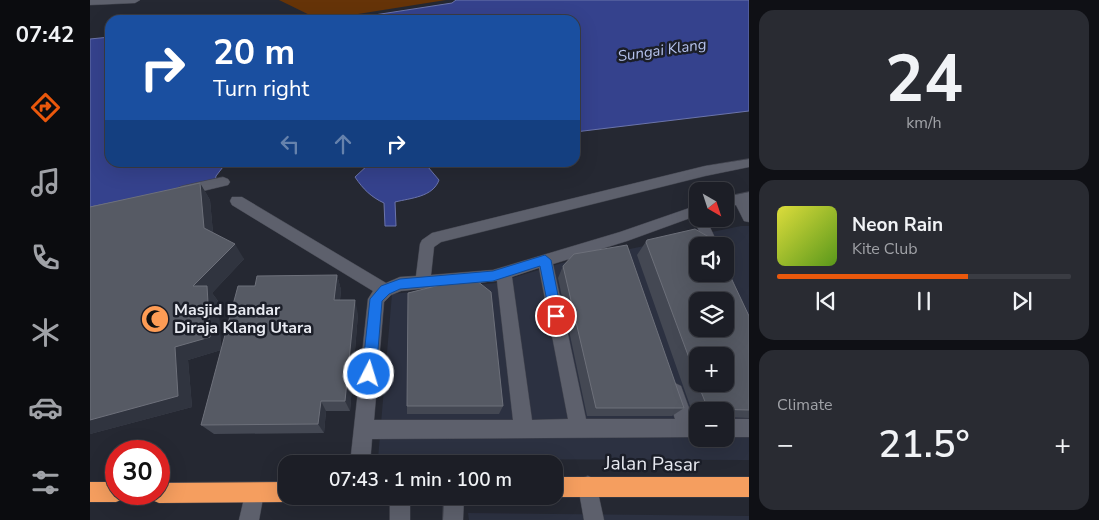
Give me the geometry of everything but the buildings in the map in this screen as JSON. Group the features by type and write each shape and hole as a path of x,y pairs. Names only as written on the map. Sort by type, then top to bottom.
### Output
{"highway":[{"name":"Jalan Pasar","path":"563,487 749,487"},
{"path":"90,492 105,492"},
{"path":"170,493 278,492"}],"street":[{"path":"90,2 135,0"},
{"path":"423,282 427,244 437,236 705,171 749,163"},
{"path":"166,194 223,182"},
{"path":"738,199 749,217"},
{"path":"237,201 385,290"},
{"path":"361,455 376,299 385,290 400,284 493,276 689,216"},
{"path":"622,237 628,255"},
{"path":"545,260 579,428"},
{"path":"504,272 524,429"},
{"path":"668,373 689,421"},
{"path":"364,430 689,428"},
{"path":"734,428 749,428"},
{"path":"588,486 594,520"},
{"path":"249,520 254,492"},
{"path":"400,505 400,520"},
{"path":"453,520 454,505"}],"shaded area":[{"path":"279,0 446,0 352,15 310,15"},
{"path":"741,226 749,226 749,460 563,459 563,455 378,455 392,294 496,283 562,263"},
{"path":"468,513 749,516 749,520 469,520"}],"water":[{"name":"Sungai Klang","path":"456,0 749,0 749,111 580,131 580,15 374,15 452,3"},
{"path":"105,38 105,167 223,167 216,176 215,182 90,207 90,39"},
{"path":"366,167 428,167 439,180 436,186 427,193 395,202 396,226 385,226 384,203 368,192 355,177"}],"place":[{"name":"Masjid Bandar Diraja Klang Utara","path":"155,319"}],"route":[{"path":"369,374 376,299 385,290 400,284 493,276 545,260 556,316"}]}
